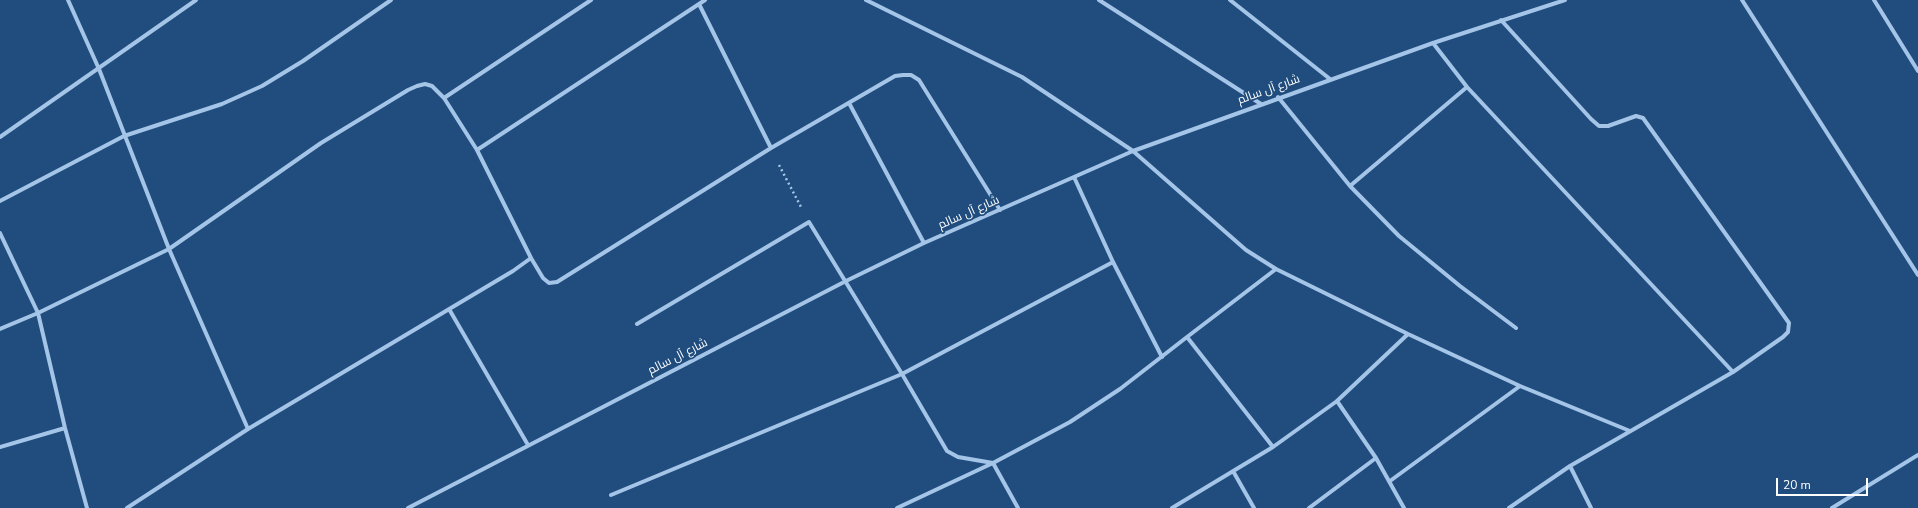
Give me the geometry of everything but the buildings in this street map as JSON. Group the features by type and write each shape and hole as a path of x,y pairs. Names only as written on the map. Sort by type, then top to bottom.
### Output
{"street":[{"path":"68,0 99,69 169,249 248,429"},
{"path":"0,137 196,0"},
{"path":"0,201 124,136 222,104 262,86 303,61 391,0"},
{"path":"444,98 591,0"},
{"path":"477,150 705,0"},
{"path":"866,0 1022,77 1133,151 1246,250 1276,269 1408,334 1520,386 1630,431"},
{"path":"1099,0 1260,104"},
{"path":"1230,0 1330,79"},
{"name":"شارع آل سالم","path":"408,508 846,281 924,243 1133,151 1278,97 1501,20 1565,0"},
{"path":"1742,0 1918,275"},
{"path":"1874,0 1918,71"},
{"path":"699,4 771,148"},
{"path":"1501,20 1599,126 1608,126 1636,116 1643,118 1790,323 1788,332 1783,337 1733,372 1570,466 1515,506 1509,508"},
{"path":"1433,43 1467,87 1733,372"},
{"path":"0,329 38,313 169,249 321,143 408,90 425,84 432,86 444,98 477,150 531,258 543,278 549,283 557,282 771,148 895,76 911,75 919,80 1000,210"},
{"path":"1350,186 1467,87"},
{"path":"1278,97 1350,186 1399,236 1460,286 1516,328"},
{"path":"849,103 924,243"},
{"path":"1074,177 1113,262 1162,357"},
{"path":"637,324 809,222 846,281 947,451 958,457 993,463"},
{"path":"0,233 38,313 65,428 87,508"},
{"path":"127,508 248,429 513,271 531,258"},
{"path":"611,495 902,374 1113,262"},
{"path":"897,508 993,463 1070,422 1120,389 1276,269"},
{"path":"449,309 528,445"},
{"path":"1172,508 1273,447 1337,401 1408,334"},
{"path":"1187,337 1273,447"},
{"path":"1390,481 1520,386"},
{"path":"1337,401 1376,458 1404,508"},
{"path":"0,446 65,428"},
{"path":"1832,508 1918,455"},
{"path":"1309,508 1376,458"},
{"path":"993,463 1018,508"},
{"path":"1570,466 1591,508"},
{"path":"1233,471 1254,508"}],"path":[{"path":"771,148 809,222"}]}
